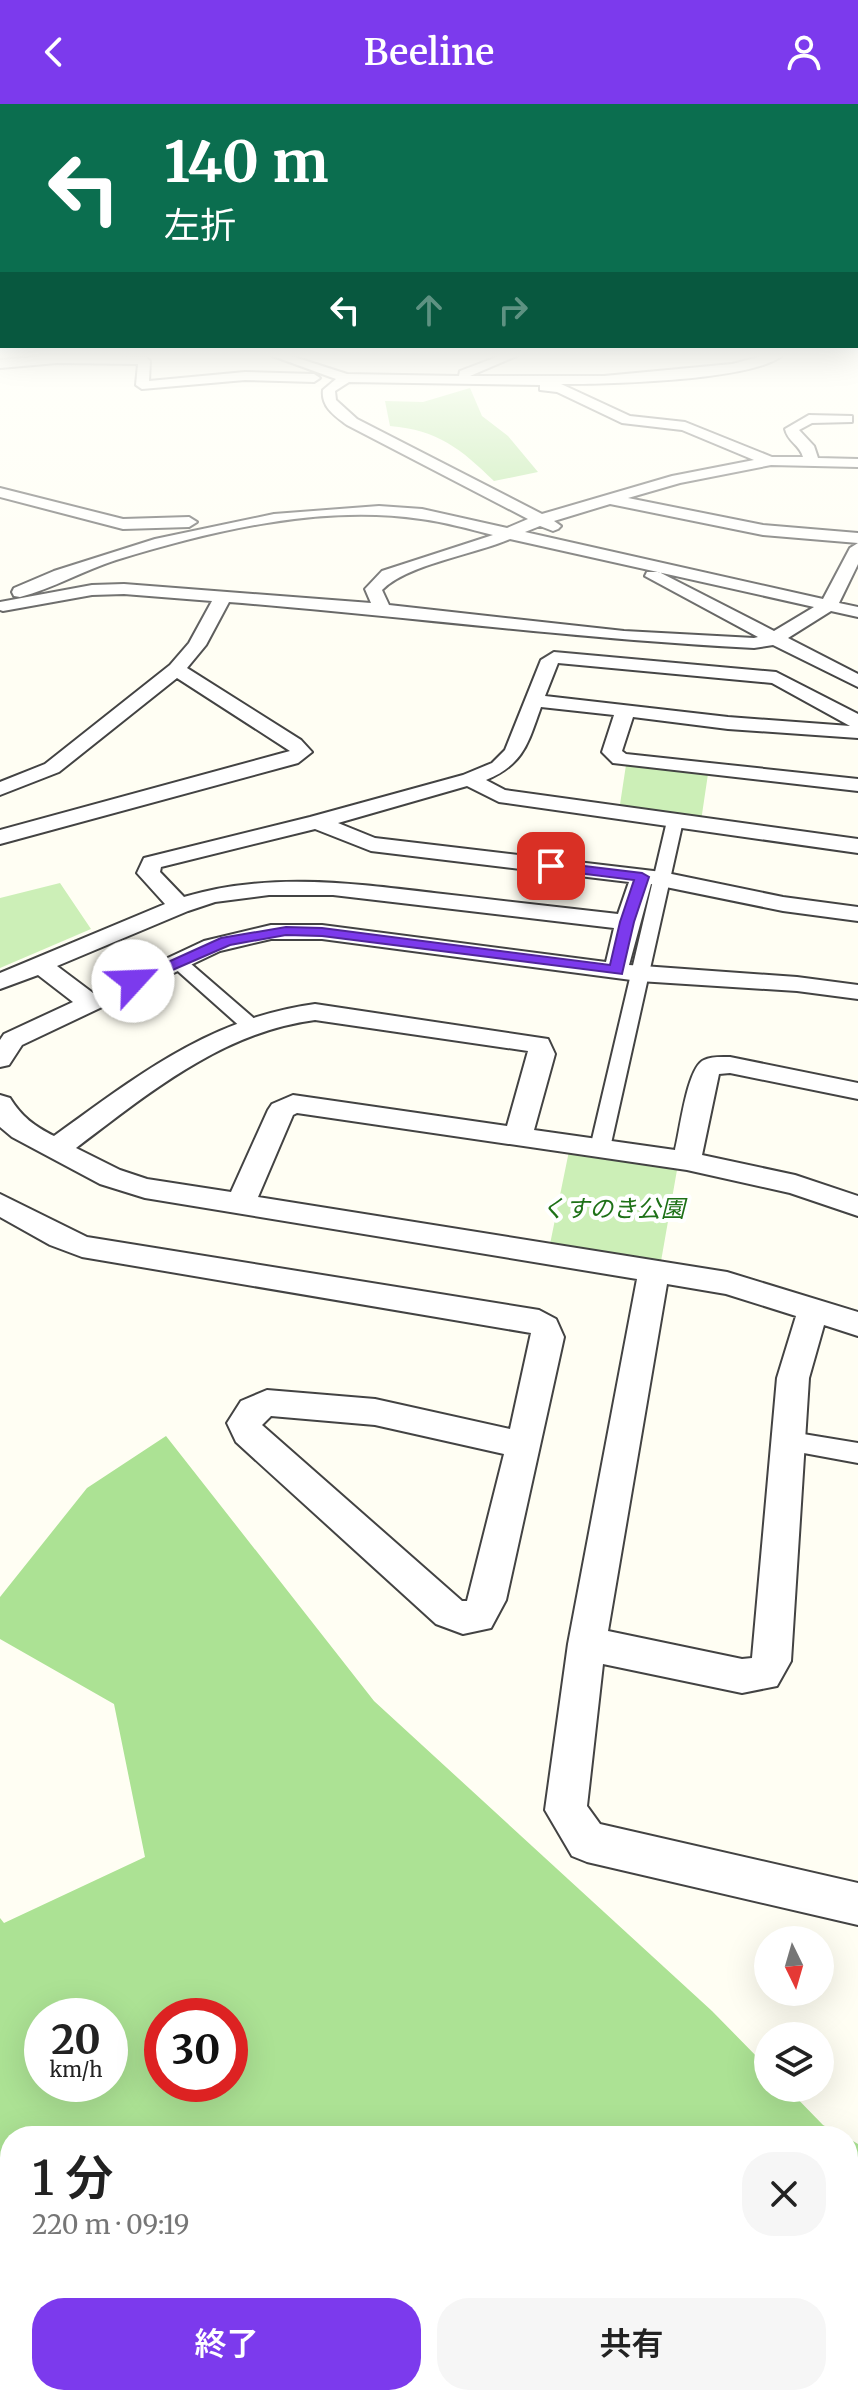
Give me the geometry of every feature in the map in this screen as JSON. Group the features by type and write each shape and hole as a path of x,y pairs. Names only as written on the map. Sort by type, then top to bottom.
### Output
{"street":[{"path":"430,462 858,681"},
{"path":"383,609 373,589 388,574 607,499 677,479 764,462"},
{"path":"832,462 858,463"},
{"path":"0,492 123,524 293,513 311,516"},
{"path":"607,499 763,530 858,538"},
{"path":"2,608 16,594 83,564 240,526 311,516 401,511 858,612"},
{"path":"2,608 104,589 383,609 624,636 746,644 774,639 829,605 858,548"},
{"path":"0,789 52,768 176,669 197,645 223,597"},
{"path":"180,906 148,873 152,863 317,822 470,779 499,767 509,759 550,660 560,657 776,678 858,722"},
{"path":"0,837 291,759 302,752 176,669"},
{"path":"534,700 625,712 858,732"},
{"path":"625,712 612,752 620,759 858,785"},
{"path":"470,779 499,796 858,846"},
{"path":"628,972 627,922 652,878 675,821"},
{"path":"317,822 371,844 652,878 783,904 858,914"},
{"path":"600,1148 628,972 652,878"},
{"path":"0,982 180,906 241,891 308,887 627,922"},
{"path":"0,1059 13,1040 177,961 236,938 302,931 628,972 797,984 858,992"},
{"path":"177,961 250,1025"},
{"path":"40,965 89,1002"},
{"path":"57,1148 186,1059 250,1025 283,1014 315,1012 539,1045 542,1054 518,1136"},
{"path":"687,1161 706,1072 711,1066 730,1065 858,1091"},
{"path":"0,1104 10,1121 22,1131 82,1164 126,1183 727,1283 858,1324"},
{"path":"241,1203 282,1110 293,1104 687,1161 795,1185 858,1206"},
{"path":"0,1204 82,1247 539,1322 545,1327 548,1337 488,1600 478,1616 463,1618 449,1613 248,1433 244,1423 253,1410 267,1403 375,1412 522,1445"},
{"path":"654,1271 587,1644 566,1810 587,1842 858,1904"},
{"path":"587,1644 742,1676 763,1674 772,1661 791,1442 793,1378 813,1311"},
{"path":"791,1442 858,1453"}],"green space":[{"path":"475,462 530,462 538,472 494,481"},
{"path":"626,765 708,774 701,821 619,811"},
{"path":"60,883 91,929 0,968 0,898"},
{"name":"くすのき公園","path":"569,1151 677,1170 660,1267 549,1249"},
{"path":"166,1436 374,1701 712,2011 754,2054 754,2102 801,2102 825,2126 0,2126 0,1918 4,1923 145,1857 114,1704 0,1639 0,1597 87,1488"}],"route":[{"path":"133,981 226,941 286,931 322,932 616,970 642,877 551,866"}]}
